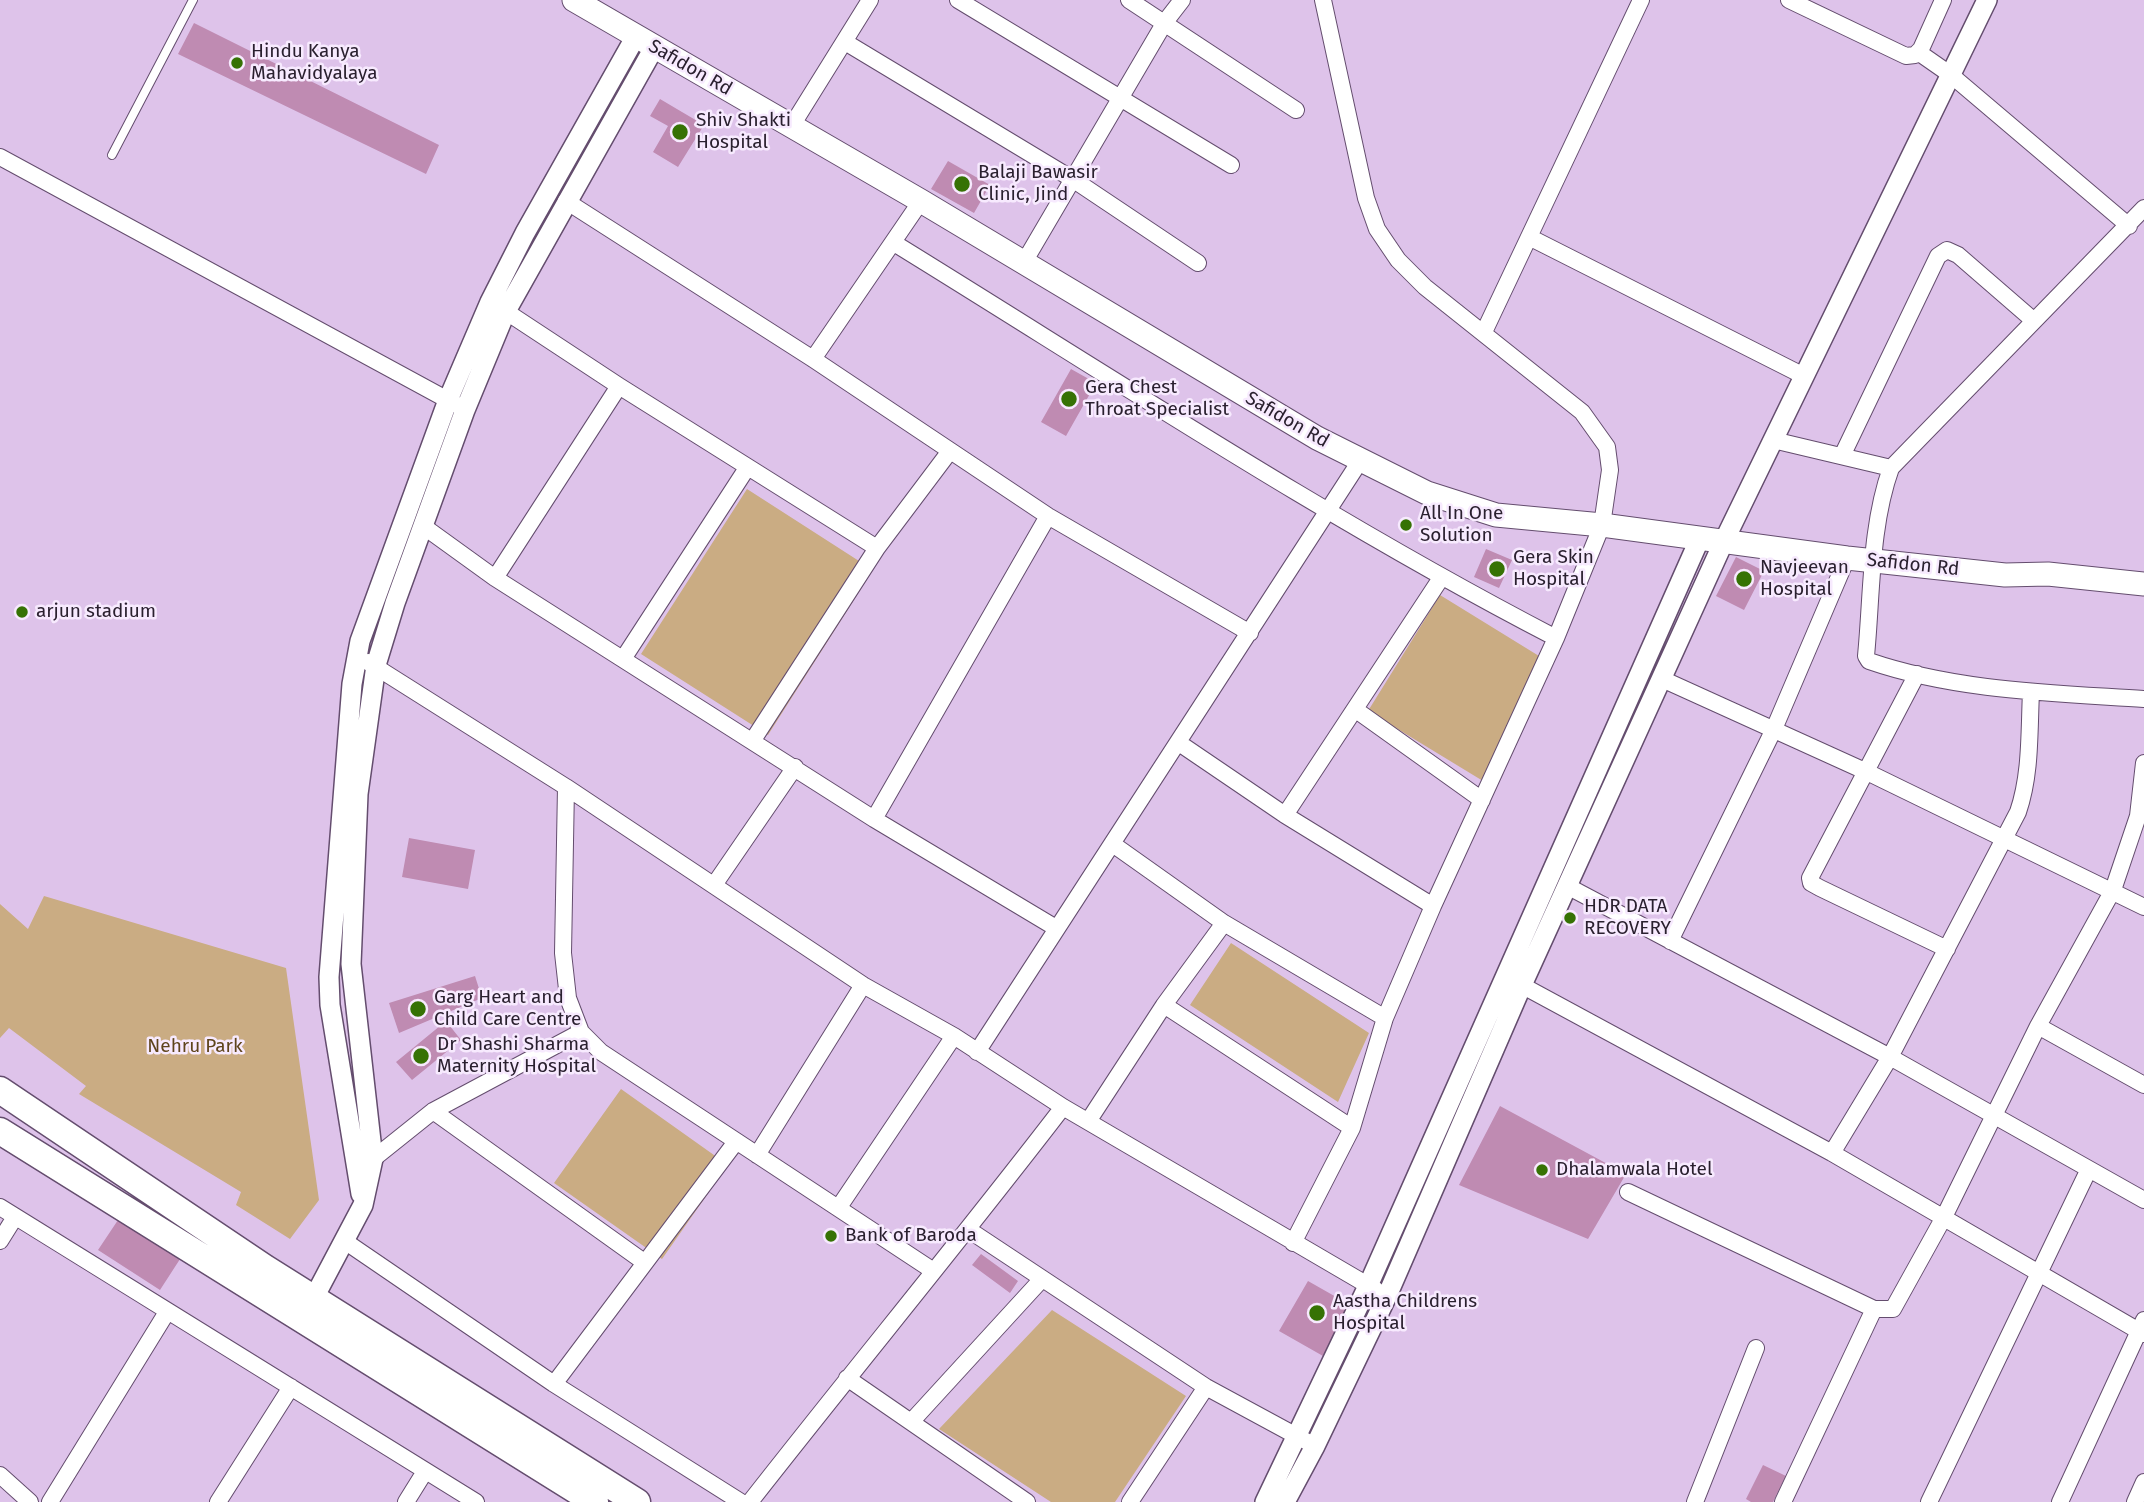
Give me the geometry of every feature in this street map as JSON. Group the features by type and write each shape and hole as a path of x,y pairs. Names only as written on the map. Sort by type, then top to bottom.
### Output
{"highway":[{"path":"0,1090 308,1309 595,1502"},
{"path":"0,1131 637,1502"}],"main road":[{"name":"Safidon Rd","path":"574,0 921,201 1023,264 1360,461 1427,493 1496,515 1602,525 1847,558 2005,575 2048,574 2144,584"},
{"name":"Safidon Rd","path":"2005,575 2038,586 2144,597"}],"street":[{"path":"791,127 870,0"},
{"path":"958,0 1231,165"},
{"path":"1129,0 1296,110"},
{"path":"1023,264 1165,22 1182,0"},
{"path":"1293,1243 1352,1128 1385,1018 1433,906 1556,638 1602,525 1610,470 1606,447 1581,412 1425,287 1398,260 1377,229 1366,198 1323,0"},
{"path":"1484,332 1641,0"},
{"path":"1789,0 1906,56 1918,52 1943,0"},
{"path":"1265,1502 1306,1442 1387,1296 1522,985 1724,541 1987,0"},
{"path":"498,306 566,201 645,41"},
{"path":"363,1205 330,1005 329,977 356,659 498,306 524,233 645,41"},
{"path":"845,42 1074,180 1198,263"},
{"path":"1918,52 1951,75 2129,226"},
{"path":"0,158 456,405"},
{"path":"566,201 813,359 1048,516 1250,633"},
{"path":"813,359 921,201"},
{"path":"2144,208 1891,468 1885,484 1874,560 1866,656 1870,661 1917,674 2031,692 2144,699"},
{"path":"1529,237 1804,376"},
{"path":"894,243 1329,512 1441,578 1556,638"},
{"path":"1842,456 1938,256 1947,250 1958,255 2033,320"},
{"path":"498,306 747,468 877,548"},
{"path":"495,578 619,386"},
{"path":"308,1309 346,1242 363,1205 373,1159 351,964 358,794 376,665 423,526 456,405"},
{"path":"1773,440 1891,468"},
{"path":"753,740 877,548 950,451"},
{"path":"977,1052 1056,928 1114,845 1360,461"},
{"path":"623,659 747,468"},
{"path":"874,819 1048,516"},
{"path":"423,526 495,578 874,819 1056,928"},
{"path":"1285,1502 1368,1286 1700,538"},
{"path":"1670,942 1774,729 1847,558"},
{"path":"1285,815 1441,578"},
{"path":"356,659 376,665 566,787 863,985 954,1037 1063,1107 1387,1296"},
{"path":"1917,674 1816,865 1811,883 1947,949"},
{"path":"1662,679 1867,772 2144,907"},
{"path":"1832,1153 1890,1057 2004,840 2025,792 2031,692"},
{"path":"1356,710 1482,800"},
{"path":"1179,743 1285,815 1433,906"},
{"path":"1628,1192 1874,1309 1893,1309 1944,1217 2038,1026 2113,890 2138,816 2144,763"},
{"path":"714,885 795,767"},
{"path":"566,787 563,953 568,998 581,1031 601,1052 734,1143 839,1207 932,1270"},
{"path":"1114,845 1224,923 1385,1018"},
{"path":"1567,886 1890,1057 1994,1118 2144,1200"},
{"path":"1089,1120 1164,1005 1224,923"},
{"path":"1504,976 1832,1153 2038,1272 2142,1328 2060,1502"},
{"path":"757,1155 863,985"},
{"path":"1164,1005 1352,1128"},
{"path":"2038,1026 2144,1085"},
{"path":"373,1159 433,1111 581,1031"},
{"path":"839,1207 954,1037"},
{"path":"750,1502 932,1270 969,1230 1063,1107"},
{"path":"433,1111 644,1262"},
{"path":"554,1384 734,1143"},
{"path":"1929,1502 2089,1169"},
{"path":"0,1207 291,1387 424,1473 476,1502"},
{"path":"0,1241 15,1217"},
{"path":"969,1230 1206,1387 1306,1442"},
{"path":"346,1242 554,1384 741,1502"},
{"path":"911,1422 1042,1279"},
{"path":"1783,1502 1874,1309"},
{"path":"50,1502 167,1312"},
{"path":"1697,1501 1756,1348"},
{"path":"847,1378 1027,1502"},
{"path":"218,1502 291,1387"},
{"path":"1130,1502 1206,1387"},
{"path":"406,1502 424,1473"},
{"path":"0,1475 30,1502"},
{"path":"2135,1502 2144,1482"}],"lane":[{"path":"112,155 194,0"}],"green space":[{"path":"747,489 873,570 768,735 641,654"},
{"path":"1440,595 1539,656 1483,781 1368,711"},
{"name":"Nehru Park","path":"44,896 286,968 319,1200 290,1239 236,1205 241,1192 79,1094 86,1086 9,1028 0,1038 0,904 28,929"},
{"path":"1231,943 1369,1033 1338,1102 1190,1005"},
{"path":"621,1089 728,1165 662,1259 554,1183"},
{"path":"1052,1310 1186,1396 1115,1502 1051,1502 939,1429"}],"building":[{"path":"194,23 439,145 426,174 178,54"},
{"path":"660,99 704,125 678,167 653,152 668,126 650,116"},
{"path":"948,161 990,185 974,213 931,189"},
{"path":"1071,369 1096,383 1066,436 1041,422"},
{"path":"1486,549 1512,560 1499,588 1474,577"},
{"path":"1736,557 1764,571 1744,610 1716,596"},
{"path":"409,838 475,850 468,889 402,877"},
{"path":"475,976 482,998 399,1033 389,1003"},
{"path":"446,1021 461,1040 412,1080 396,1062"},
{"name":"Dhalamwala Hotel","path":"1500,1106 1626,1174 1588,1239 1459,1185"},
{"path":"120,1217 182,1256 160,1290 98,1250"},
{"path":"981,1254 1018,1281 1010,1293 972,1265"},
{"path":"1308,1281 1352,1306 1323,1356 1279,1331"},
{"path":"1763,1465 1786,1476 1773,1502 1751,1502 1746,1499"}],"place":[{"name":"Hindu Kanya Mahavidyalaya","path":"237,63"},
{"name":"Shiv Shakti Hospital","path":"680,132"},
{"name":"Balaji Bawasir Clinic, Jind","path":"962,184"},
{"name":"Gera Chest Throat Specialist","path":"1069,399"},
{"name":"All In One Solution","path":"1406,525"},
{"name":"Gera Skin Hospital","path":"1497,569"},
{"name":"Navjeevan Hospital","path":"1744,579"},
{"name":"arjun stadium","path":"22,612"},
{"name":"HDR DATA RECOVERY","path":"1570,918"},
{"name":"Garg Heart and Child Care Centre","path":"418,1009"},
{"name":"Dr Shashi Sharma Maternity Hospital","path":"421,1056"},
{"name":"Dhalamwala Hotel","path":"1542,1170"},
{"name":"Bank of Baroda","path":"831,1236"},
{"name":"Aastha Childrens Hospital","path":"1317,1313"}]}
